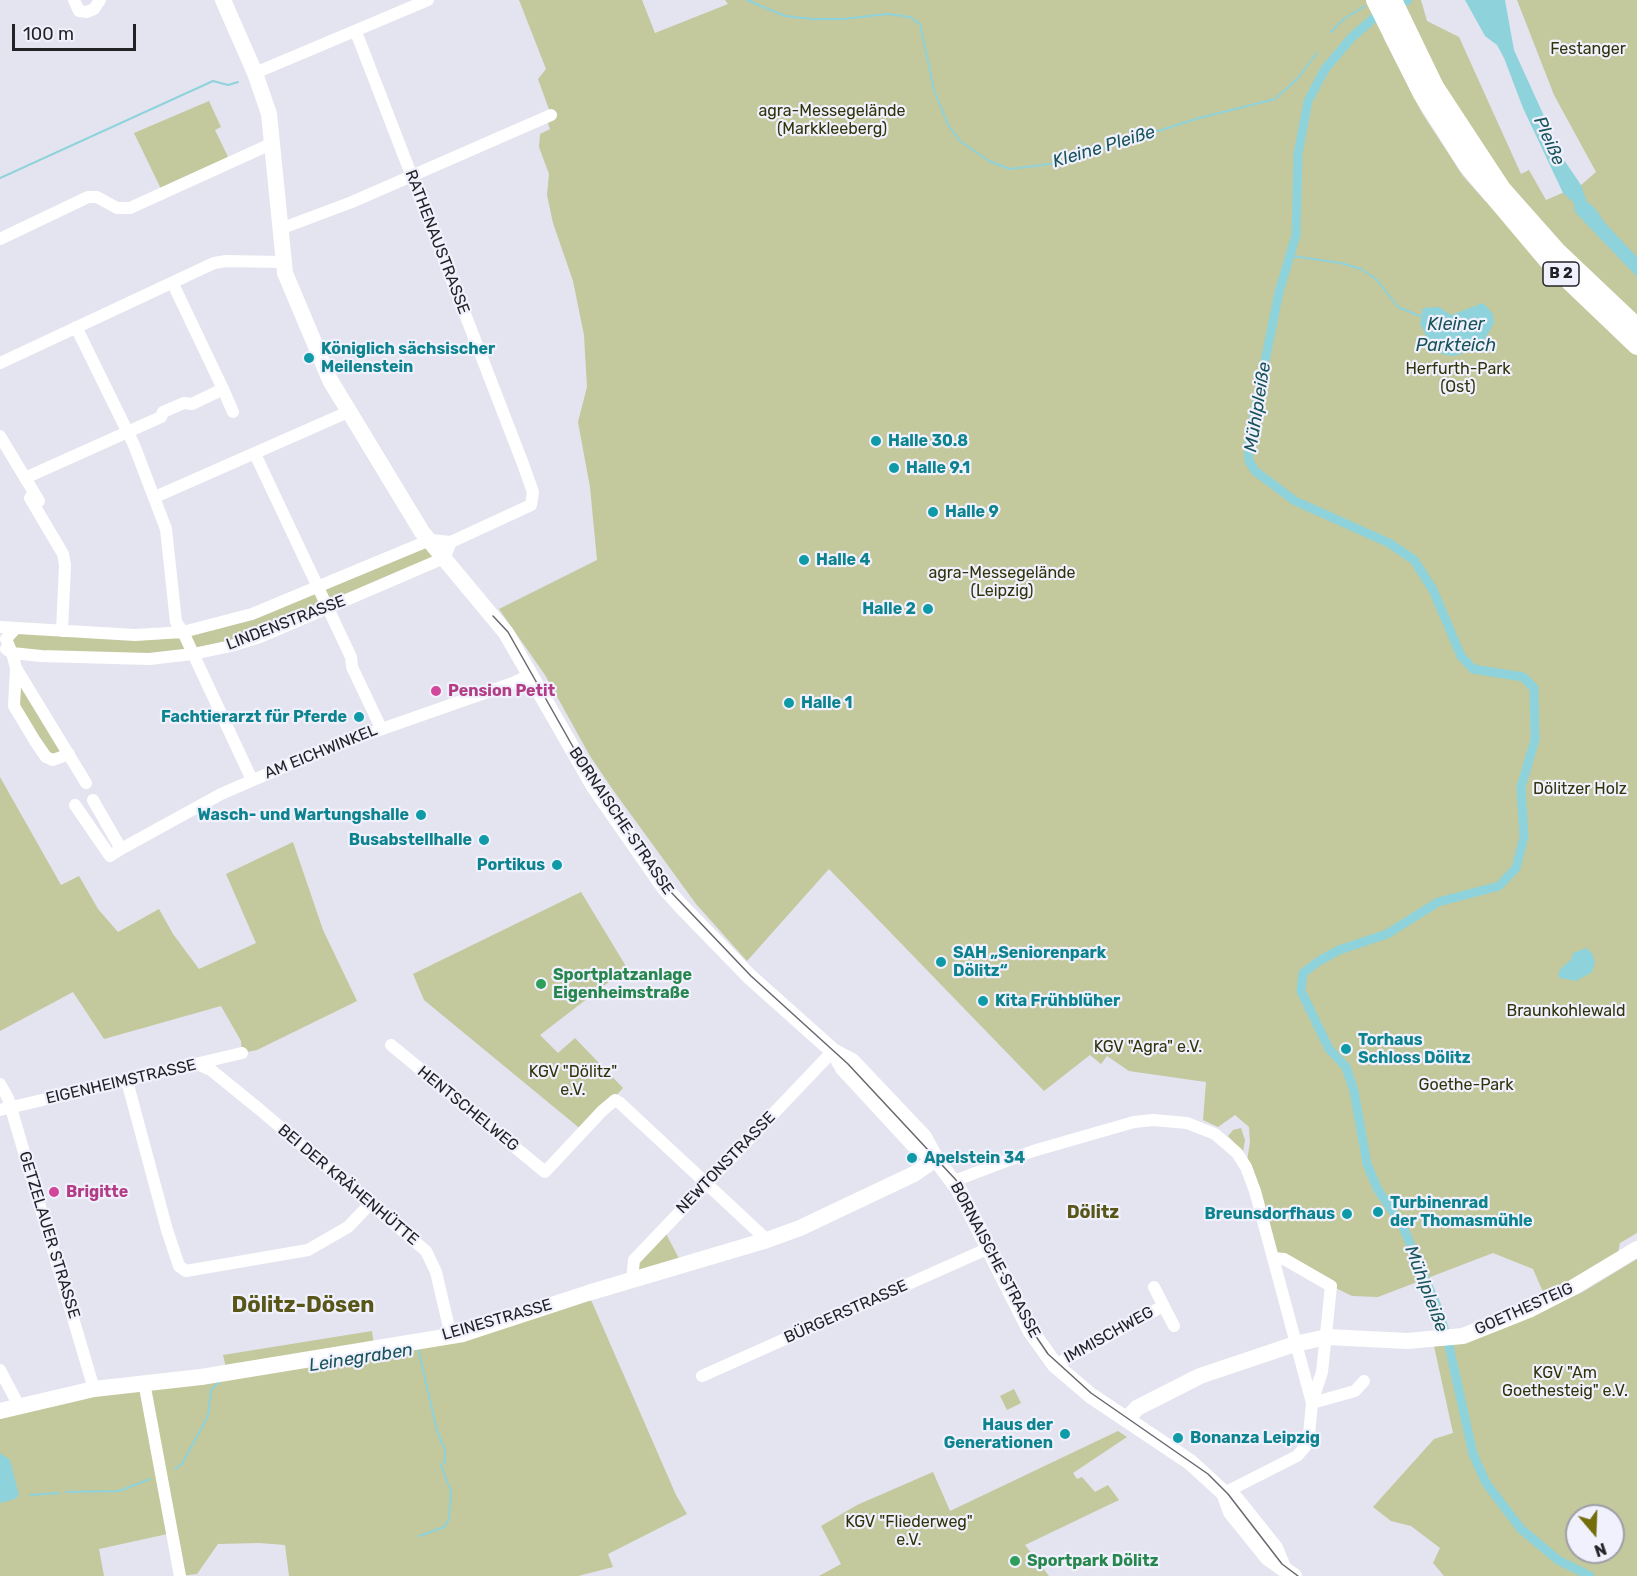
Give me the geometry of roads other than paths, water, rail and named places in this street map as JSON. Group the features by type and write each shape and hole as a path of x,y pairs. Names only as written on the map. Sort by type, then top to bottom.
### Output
{"highway":[{"name":"B 2","path":"1381,0 1442,128 1497,193 1547,260 1637,346"},
{"name":"B 2","path":"1497,193 1637,327"}],"main road":[{"name":"BORNAISCHE STRASSE","path":"223,0 255,73 269,114 283,262 294,299 330,380 404,503 444,558 493,616 593,785 667,891 750,977 833,1051 852,1061 924,1137 936,1159 956,1185 1030,1330 1055,1365 1076,1383 1190,1461 1224,1493 1231,1512 1268,1558 1285,1573"},
{"name":"LEINESTRASSE","path":"0,1411 94,1389 201,1377 451,1336 800,1228 905,1178 936,1159"},
{"name":"GOETHESTEIG","path":"1127,1419 1137,1408 1200,1376 1295,1344 1327,1338 1431,1340 1454,1338 1479,1331 1531,1309 1572,1288 1637,1249"}],"street":[{"path":"74,0 79,10 87,12 94,9 100,0"},
{"path":"255,73 428,0"},
{"name":"RATHENAUSTRASSE","path":"356,32 534,497 528,508 452,542 430,540"},
{"path":"280,229 412,176 551,115"},
{"path":"0,238 88,197 97,196 117,208 130,208 273,143"},
{"path":"0,363 220,261 283,262"},
{"path":"173,284 233,412"},
{"path":"76,327 128,432 166,529 176,622 194,654 252,780"},
{"path":"25,478 162,417 163,412 184,403 192,404 223,389"},
{"path":"155,497 348,412"},
{"path":"0,436 25,478 63,554 65,565 62,631"},
{"path":"255,454 328,608 381,728"},
{"name":"LINDENSTRASSE","path":"0,627 135,635 183,632 252,614 430,540"},
{"path":"444,558 452,542"},
{"name":"LINDENSTRASSE","path":"12,652 149,659 194,654 260,637 444,558"},
{"path":"16,628 6,639 16,668 86,783"},
{"path":"0,644 12,652"},
{"path":"16,668 14,706 35,741 46,757 53,760 69,754"},
{"name":"AM EICHWINKEL","path":"122,849 252,780 381,728 513,683 530,675"},
{"path":"75,805 110,856 122,849 93,800"},
{"name":"HENTSCHELWEG","path":"391,1045 545,1172 615,1100 706,1183"},
{"name":"NEWTONSTRASSE","path":"632,1280 634,1260 833,1051"},
{"name":"EIGENHEIMSTRASSE","path":"5,1109 242,1053"},
{"name":"BEI DER KRÄHENHÜTTE","path":"199,1065 210,1070 232,1087 426,1251 436,1272 451,1336"},
{"path":"127,1081 167,1230 179,1266 186,1271 308,1250 348,1227 370,1203"},
{"name":"GETZELAUER STRASSE","path":"0,1084 5,1109 94,1389"},
{"path":"956,1185 989,1166 1033,1151 1153,1120 1187,1123 1215,1134 1237,1153 1246,1167 1274,1258 1312,1403"},
{"path":"706,1183 767,1240"},
{"name":"BÜRGERSTRASSE","path":"702,1376 989,1248"},
{"path":"1224,1493 1297,1456 1305,1447 1309,1436 1312,1403 1322,1372 1327,1338 1331,1286 1284,1259 1274,1258"},
{"name":"IMMISCHWEG","path":"1154,1287 1174,1326"},
{"name":"IMMISCHWEG","path":"1055,1365 1163,1306"},
{"path":"0,1370 19,1406"},
{"path":"1312,1403 1355,1391 1364,1381"},
{"path":"144,1382 180,1576"}],"water":[{"name":"Pleiße","path":"1465,0 1505,0 1514,50 1564,160 1581,185 1587,202 1594,207 1605,223 1637,257 1637,277 1575,212 1574,203 1563,193 1523,108 1504,58 1497,45 1485,36"},
{"name":"Kleiner Parkteich","path":"1483,303 1493,314 1494,323 1482,344 1456,356 1444,355 1431,347 1420,323 1423,308 1439,307 1451,315"},
{"path":"1586,948 1592,953 1595,962 1592,972 1576,981 1560,978 1558,975 1561,968 1571,960 1573,953"},
{"path":"0,1453 10,1460 19,1495 15,1499 0,1503"}],"waterway":[{"name":"Kleine Pleiße","path":"747,0 785,16 813,19 843,19 887,14 910,17 920,24 934,90 948,125 960,141 989,161 1010,169 1058,163 1199,118 1275,99 1298,78 1317,53"},
{"name":"Mühlpleiße","path":"1408,0 1375,17 1352,37 1325,69 1308,101 1298,154 1296,235 1279,292 1248,446 1249,461 1255,471 1295,501 1389,543 1414,560 1433,590 1461,656 1473,669 1523,677 1534,688 1535,740 1521,787 1524,837 1516,868 1499,886 1438,902 1387,934 1339,950 1319,961 1303,973 1301,991 1329,1049 1346,1067 1354,1091 1367,1164 1378,1190 1402,1225 1439,1311 1473,1454 1486,1483 1521,1529 1558,1560 1590,1576"},
{"name":"Kleine Pleiße","path":"1331,32 1344,19 1365,6"},
{"path":"0,178 213,81 228,85 238,82"},
{"path":"1292,256 1341,263 1361,269 1376,279 1398,307 1420,316"},
{"path":"418,1348 437,1431 445,1450 445,1462 441,1465 451,1492 449,1519 444,1527 419,1536"},
{"name":"Leinegraben","path":"175,1469 182,1464 208,1416 211,1390 220,1381"},
{"name":"Leinegraben","path":"66,1492 119,1491 150,1479"},
{"name":"Leinegraben","path":"30,1495 59,1493"}],"tram line":[{"path":"493,616 508,632 594,784 668,889 751,976 848,1064 956,1180 1031,1329 1048,1354 1091,1393 1208,1474 1228,1494 1282,1564 1298,1576"}],"place":[{"name":"Königlich sächsischer Meilenstein","path":"309,358"},
{"name":"Halle 30.8","path":"876,441"},
{"name":"Halle 9.1","path":"894,468"},
{"name":"Halle 9","path":"933,512"},
{"name":"Halle 4","path":"804,560"},
{"name":"Halle 2","path":"928,609"},
{"name":"Pension Petit","path":"436,691"},
{"name":"Halle 1","path":"789,703"},
{"name":"Fachtierarzt für Pferde","path":"359,717"},
{"name":"Wasch- und Wartungshalle","path":"421,815"},
{"name":"Busabstellhalle","path":"484,840"},
{"name":"Portikus","path":"557,865"},
{"name":"SAH „Seniorenpark Dölitz“","path":"941,962"},
{"name":"Sportplatzanlage Eigenheimstraße","path":"541,984"},
{"name":"Kita Frühblüher","path":"983,1001"},
{"name":"Torhaus Schloss Dölitz","path":"1346,1049"},
{"name":"Apelstein 34","path":"912,1158"},
{"name":"Brigitte","path":"54,1192"},
{"name":"Turbinenrad der Thomasmühle","path":"1378,1212"},
{"name":"Breunsdorfhaus","path":"1347,1214"},
{"name":"Haus der Generationen","path":"1065,1434"},
{"name":"Bonanza Leipzig","path":"1178,1438"},
{"name":"Sportpark Dölitz","path":"1015,1561"}],"district":[{"name":"Dölitz","path":"1093,1213"},
{"name":"Dölitz-Dösen","path":"303,1306"}],"park label":[{"name":"Festanger","path":"1588,49"},
{"name":"agra-Messegelände (Markkleeberg)","path":"832,120"},
{"name":"Herfurth-Park (Ost)","path":"1458,378"},
{"name":"agra-Messegelände (Leipzig)","path":"1002,582"},
{"name":"Dölitzer Holz","path":"1580,789"},
{"name":"Braunkohlewald","path":"1566,1011"},
{"name":"KGV \"Agra\" e.V.","path":"1148,1047"},
{"name":"KGV \"Dölitz\" e.V.","path":"573,1081"},
{"name":"Goethe-Park","path":"1466,1085"},
{"name":"KGV \"Am Goethesteig\" e.V.","path":"1565,1382"},
{"name":"KGV \"Fliederweg\" e.V.","path":"909,1531"}]}
